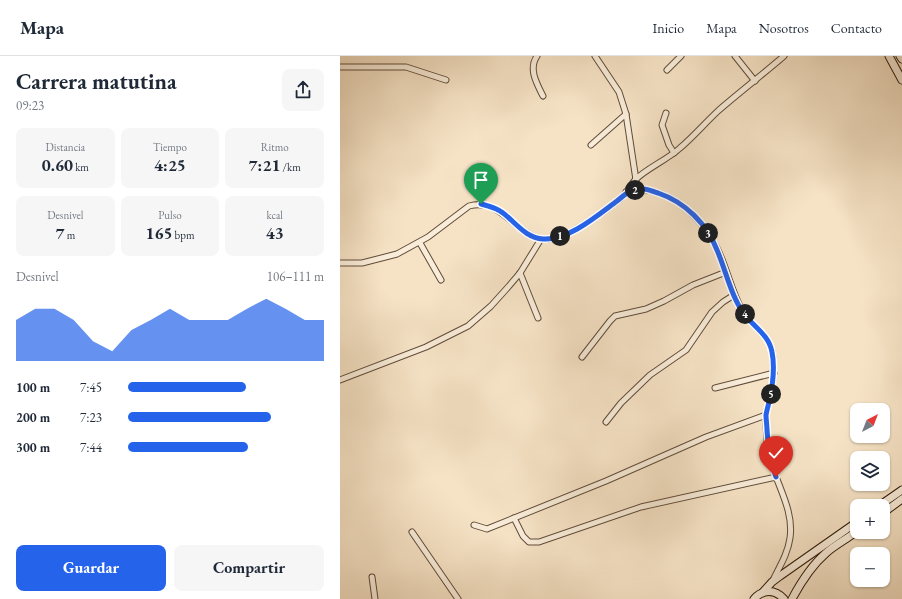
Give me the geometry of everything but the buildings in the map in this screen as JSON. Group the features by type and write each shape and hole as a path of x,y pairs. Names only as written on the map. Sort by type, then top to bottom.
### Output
{"main road":[{"path":"889,56 902,80"},
{"path":"889,499 902,490"},
{"path":"890,508 902,499"},
{"path":"754,599 772,582 850,527"},
{"path":"792,599 815,564 826,553 850,536"},
{"path":"763,592 774,592 779,594 784,599"}],"street":[{"path":"537,56 533,64 533,74 543,96"},
{"path":"595,56 619,92 626,114 636,180"},
{"path":"667,70 681,56"},
{"path":"735,56 755,81"},
{"path":"340,263 362,263 397,254 420,243 469,206 481,204 495,208 503,213 529,235 550,240 565,235 580,228 620,199 636,180 674,153 719,111 784,56"},
{"path":"886,56 894,65"},
{"path":"340,67 406,67 446,80"},
{"path":"666,113 662,125 669,145 674,153"},
{"path":"591,145 626,114"},
{"path":"626,192 644,189 666,196 680,203 695,216 717,248 734,295 744,314 757,326 767,339 772,351 774,373 766,415 768,453 789,516 790,537 783,560 772,582"},
{"path":"340,380 426,347 468,326 491,306 520,273 541,239"},
{"path":"420,243 441,280"},
{"path":"582,357 610,321 616,316 646,309 693,285 726,272"},
{"path":"520,273 538,318"},
{"path":"606,422 621,403 650,375 686,350 712,312 734,295"},
{"path":"715,388 774,373"},
{"path":"474,526 487,529 606,481 706,436 766,415"},
{"path":"514,518 529,542 539,542 641,507 776,477"},
{"path":"412,532 458,599"},
{"path":"372,577 375,599"}],"route":[{"path":"481,204 495,208 503,213 529,235 550,240 580,228 620,199 626,192 637,189 644,189 666,196 680,203 695,216 717,248 734,295 744,314 757,326 767,339 772,351 774,373 766,415 768,453 776,477"}]}
